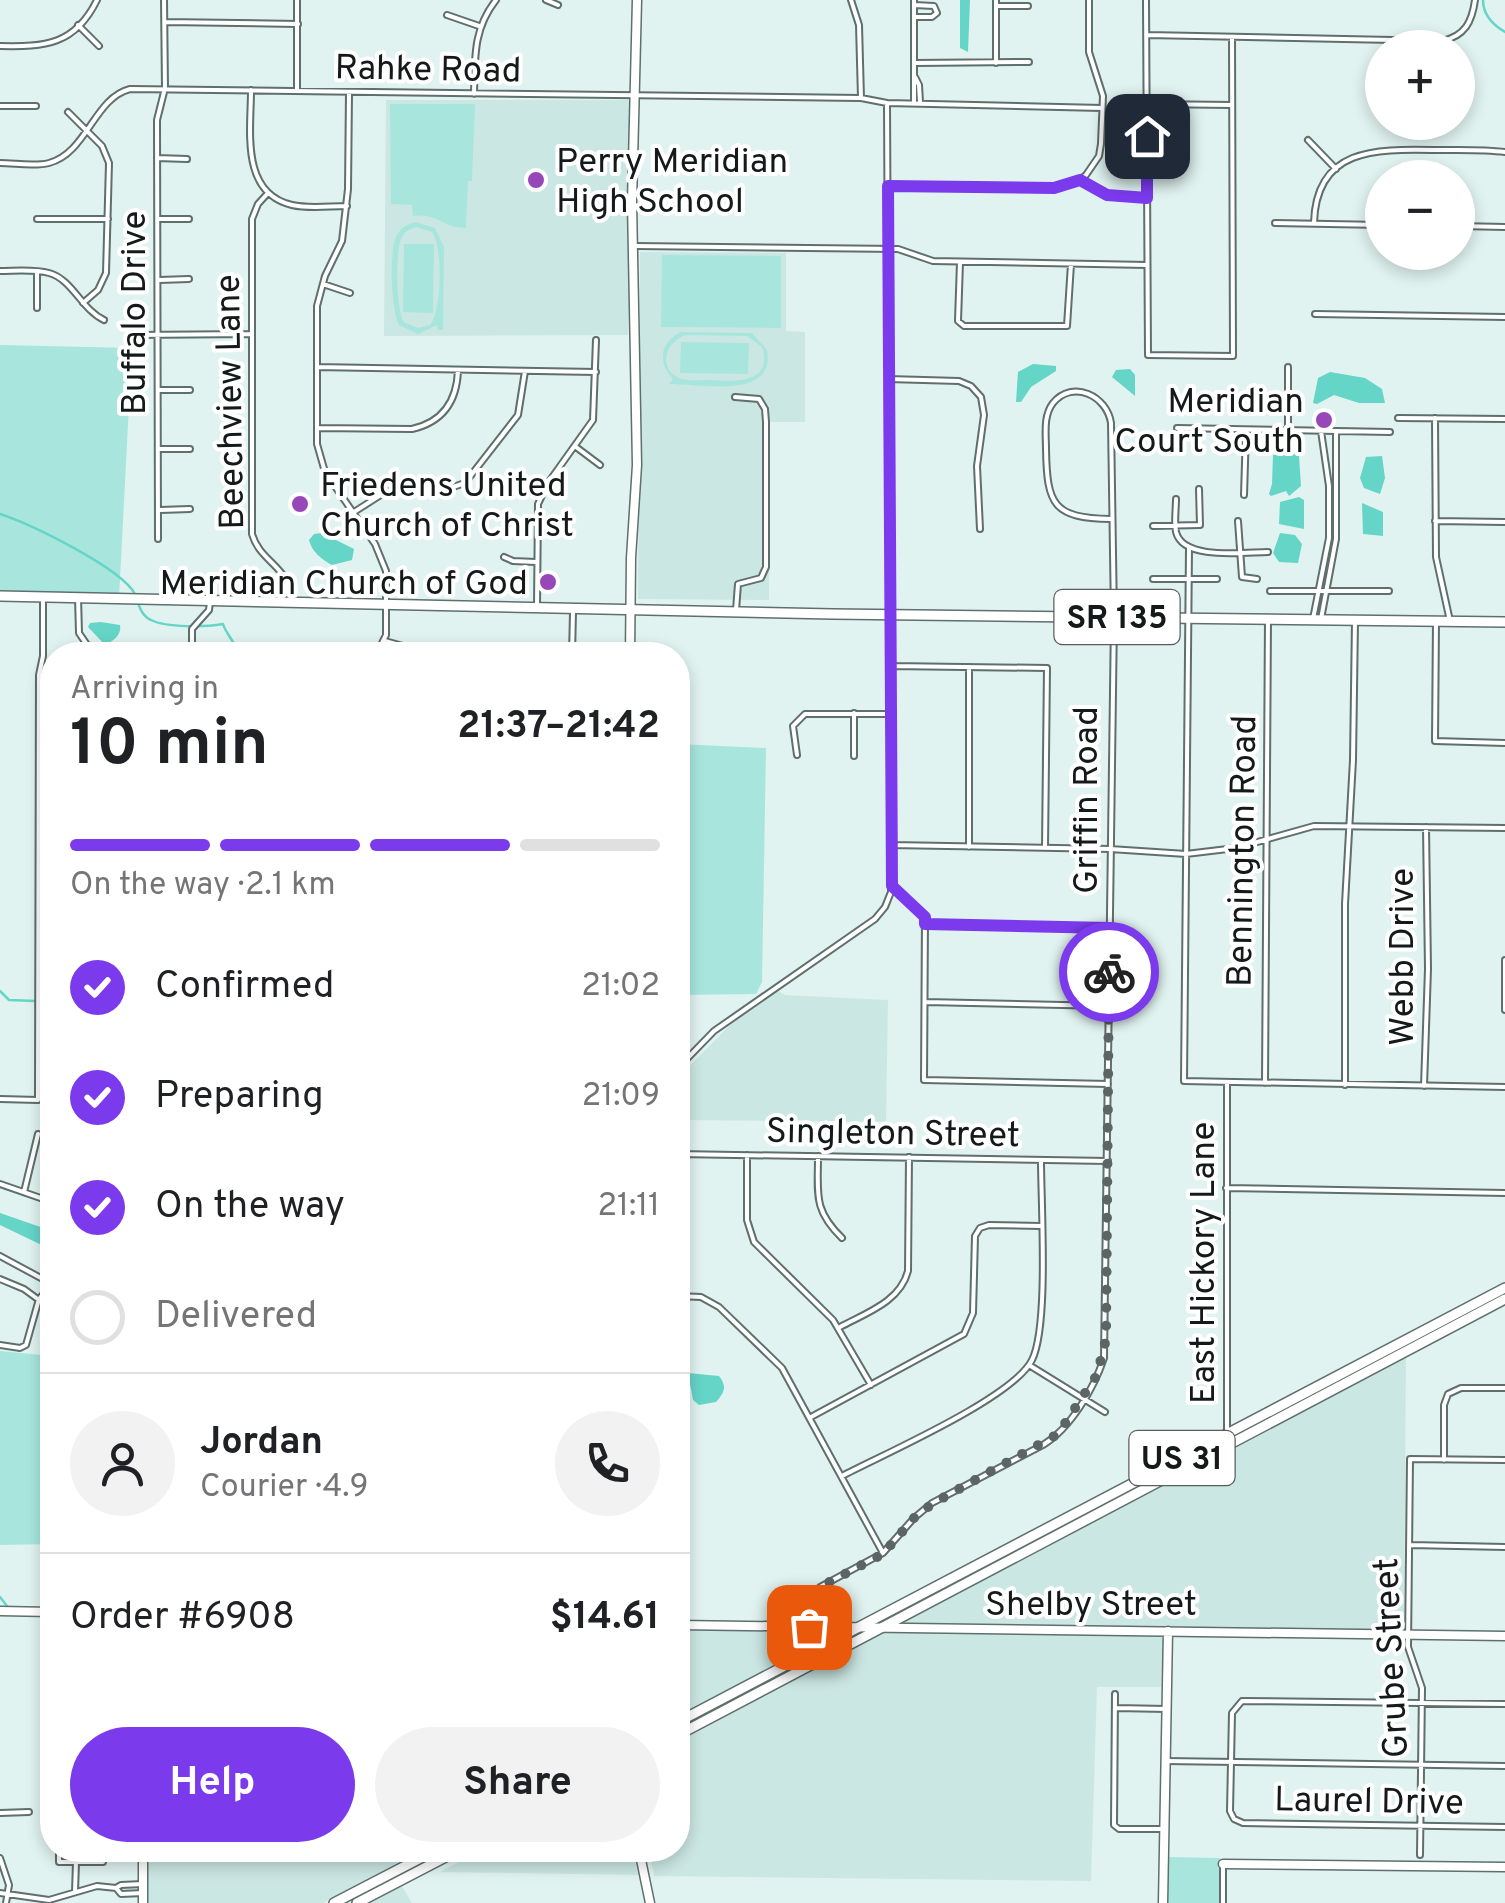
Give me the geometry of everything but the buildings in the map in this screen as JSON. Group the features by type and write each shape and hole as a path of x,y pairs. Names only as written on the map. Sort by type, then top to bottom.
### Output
{"main road":[{"name":"SR 135","path":"0,596 1505,622"},
{"name":"US 31","path":"690,1728 882,1628 1505,1288"},
{"name":"US 31","path":"690,1716 1505,1299"},
{"path":"334,1903 413,1862"},
{"path":"357,1903 436,1862"}],"street":[{"path":"0,46 48,46 78,25 97,0"},
{"name":"Buffalo Drive","path":"158,539 157,120 166,88 164,0"},
{"path":"297,0 297,90"},
{"path":"474,94 479,26 496,0"},
{"path":"546,0 558,5"},
{"path":"630,642 637,450 632,246 637,0"},
{"path":"851,0 859,25 861,98"},
{"path":"888,186 1054,188 1080,180 1099,156 1102,108 1102,89 1089,48 1089,0"},
{"path":"1146,0 1148,355 1232,356 1232,37"},
{"path":"1147,35 1444,40 1466,28 1475,0"},
{"path":"914,17 937,13 934,6 914,2 914,17 915,63 917,103"},
{"path":"996,63 996,3 1028,6"},
{"path":"447,15 479,26"},
{"path":"165,22 298,24"},
{"path":"78,25 99,46"},
{"path":"915,63 1029,62"},
{"name":"Rahke Road","path":"0,162 51,162 87,131 110,98 119,92 166,88 861,98 887,103 1102,108"},
{"path":"251,90 252,164 268,193 299,206 347,206"},
{"path":"348,91 347,206 342,241 322,284 317,306 318,455 381,554 386,571 385,640 391,642"},
{"path":"690,1056 714,1031 878,917 892,886 887,103"},
{"path":"1147,104 1232,106"},
{"path":"0,106 36,106"},
{"path":"68,112 108,157 104,280 83,303"},
{"path":"1308,140 1336,169"},
{"path":"1314,223 1321,189 1336,169 1356,155 1378,149 1505,152"},
{"path":"157,158 187,159"},
{"path":"1080,180 1107,195 1147,198"},
{"name":"Beechview Lane","path":"268,193 252,218 252,534 256,545 290,582 291,602"},
{"path":"37,218 108,220"},
{"path":"157,220 189,219"},
{"path":"1276,223 1365,224"},
{"path":"1475,226 1505,227"},
{"path":"632,246 888,249 904,250 931,261 1147,265"},
{"path":"960,262 959,322 963,326 1067,326 1070,264"},
{"path":"0,271 38,272 60,278 94,316 104,320"},
{"path":"37,308 38,272"},
{"path":"157,280 189,280"},
{"path":"322,284 350,293"},
{"path":"1315,314 1505,317"},
{"path":"134,335 252,334"},
{"path":"537,606 538,504 548,483 593,420 596,340"},
{"path":"1288,366 1288,430"},
{"path":"317,367 596,372"},
{"path":"317,428 412,430 426,425 441,416 454,398 458,370"},
{"path":"352,512 386,491 444,490 465,483 518,414 525,371"},
{"path":"888,379 959,380 981,397 984,415 977,466 980,530"},
{"path":"158,390 190,390"},
{"name":"Griffin Road","path":"883,1554 914,1518 932,1504 1050,1442 1083,1398 1100,1368 1106,1346 1114,616 1110,417 1102,402 1091,394 1074,392 1061,396 1046,420 1047,487 1054,503 1067,514 1112,518"},
{"path":"735,397 760,400 765,409 766,474 766,568 761,578 738,584 736,610"},
{"path":"1398,418 1505,419"},
{"path":"1435,418 1436,563 1450,621"},
{"path":"1177,428 1390,432"},
{"path":"1244,494 1246,430"},
{"path":"1317,619 1328,538 1329,486 1320,431"},
{"path":"1317,619 1336,540 1336,431"},
{"path":"576,446 600,465"},
{"path":"158,449 190,449"},
{"path":"1152,526 1200,525 1199,489"},
{"path":"1176,499 1179,539 1189,548 1268,552"},
{"path":"158,510 190,510"},
{"path":"1238,520 1242,579 1257,579"},
{"path":"1435,521 1505,522"},
{"name":"East Hickory Lane","path":"1189,548 1184,1082 1228,1082 1228,1439"},
{"path":"504,558 536,562"},
{"path":"1154,579 1217,579"},
{"path":"1270,592 1389,592"},
{"path":"43,642 44,596"},
{"path":"78,597 79,633 85,642"},
{"path":"192,642 193,627 208,610 210,600"},
{"path":"572,642 573,608"},
{"name":"Bennington Road","path":"1265,1083 1268,619"},
{"path":"1345,1085 1345,891 1355,620"},
{"path":"1436,621 1435,741 1505,743"},
{"path":"890,666 1046,668 1045,848"},
{"path":"968,847 969,667"},
{"path":"0,1099 38,1100 40,684"},
{"path":"797,756 793,726 799,717 810,712 891,714"},
{"path":"854,713 854,756"},
{"path":"891,846 1186,854 1230,850 1310,826 1505,828"},
{"name":"Webb Drive","path":"1424,1086 1428,969 1426,827"},
{"path":"892,886 925,917 924,1080 1108,1084"},
{"path":"925,924 1109,928"},
{"path":"1505,960 1505,1010"},
{"path":"924,1002 1108,1006"},
{"path":"1228,1082 1505,1087"},
{"path":"24,1192 38,1134"},
{"name":"Singleton Street","path":"690,1154 1108,1161"},
{"path":"748,1155 747,1220 754,1242 839,1328 872,1385"},
{"path":"818,1156 818,1206 842,1238"},
{"path":"839,1328 892,1298 904,1284 908,1271 909,1157"},
{"path":"842,1476 1001,1392 1029,1365 1040,1330 1042,1160"},
{"path":"0,1184 40,1198"},
{"path":"1226,1188 1505,1193"},
{"path":"810,1417 957,1340 967,1330 974,1313 974,1236 980,1228 1041,1226"},
{"path":"0,1256 40,1278"},
{"path":"0,1279 24,1288 39,1300 28,1343 23,1347 0,1345"},
{"path":"690,1297 709,1300 790,1378 883,1554 818,1588 810,1602 809,1627"},
{"path":"1029,1365 1105,1412"},
{"path":"1505,1388 1462,1388 1448,1394 1444,1407 1444,1460 1505,1460"},
{"name":"Grube Street","path":"1420,1855 1422,1703 1420,1679 1409,1653 1410,1459 1444,1460"},
{"path":"1409,1545 1505,1547"},
{"path":"0,1611 40,1612"},
{"name":"Shelby Street","path":"690,1625 1505,1636"},
{"path":"1163,1903 1168,1631"},
{"path":"1115,1694 1114,1824 1119,1829 1164,1829"},
{"path":"1231,1762 1232,1713 1236,1704 1245,1700 1505,1704"},
{"path":"1115,1708 1166,1709"},
{"path":"1166,1760 1505,1766"},
{"name":"Laurel Drive","path":"1231,1762 1230,1811 1242,1823 1505,1827"},
{"path":"0,1813 29,1812"},
{"path":"0,1859 8,1878 6,1903"},
{"path":"58,1862 103,1862"},
{"path":"75,1894 76,1862"},
{"path":"0,1894 62,1901 97,1886 121,1885 143,1894 144,1862"},
{"path":"642,1862 650,1903"},
{"path":"1223,1903 1224,1864 1505,1868"}],"shaded area":[{"path":"960,0 970,0 968,52 960,48"},
{"name":"Perry Meridian High School","path":"386,100 633,100 628,335 384,336"},
{"path":"390,104 475,104 466,228 413,216 412,205 391,204"},
{"path":"415,222 435,228 444,247 443,330 438,330 437,325 418,334 399,325 392,281 396,237","holes":["416,227 432,232 439,264 437,307 430,325 418,328 404,322 401,315 398,254 408,230"]},
{"path":"404,244 434,244 433,313 403,312"},
{"path":"640,252 786,253 786,331 805,332 805,422 770,422 769,600 638,599"},
{"path":"662,255 781,256 781,328 661,327"},
{"path":"681,332 752,333 767,350 767,366 760,376 733,386 669,384 673,379 665,366 663,353","holes":["686,335 747,336 762,347 764,359 762,368 749,378 684,380 667,366 670,348"]},
{"path":"681,342 749,343 748,374 680,373"},
{"path":"0,345 132,348 119,598 0,596"},
{"path":"1033,364 1056,366 1056,371 1031,387 1021,402 1016,402 1018,372"},
{"path":"1130,369 1135,375 1135,396 1112,377 1116,370"},
{"path":"1330,372 1365,378 1382,389 1385,403 1359,403 1334,395 1313,403 1318,378"},
{"path":"1273,455 1299,456 1301,486 1289,496 1286,491 1271,496"},
{"path":"1382,456 1385,478 1380,494 1364,488 1360,478 1366,457"},
{"path":"1299,497 1304,500 1304,529 1279,524 1280,502"},
{"path":"1362,503 1383,512 1383,536 1363,534"},
{"path":"322,533 354,549 352,560 332,565 321,558 309,540"},
{"path":"1280,533 1295,535 1302,544 1298,563 1279,562 1273,553"},
{"path":"90,623 120,625 120,629 114,640 102,642 88,627"},
{"path":"690,745 766,748 762,982 756,994 690,995"},
{"path":"778,991 785,995 888,1000 886,1122 690,1120 690,1066 732,1023"},
{"path":"0,1213 40,1227 40,1244 0,1225"},
{"path":"0,1351 40,1355 40,1544 0,1545"},
{"path":"1406,1355 1404,1631 1164,1627 1161,1687 1097,1687 1091,1881 654,1876 651,1862 690,1862 690,1736"},
{"path":"690,1373 719,1376 724,1389 716,1402 699,1405 693,1400"},
{"path":"690,1630 836,1633 690,1710"},
{"path":"1167,1857 1220,1858 1219,1903 1167,1903"},
{"path":"148,1862 401,1862 323,1903 147,1903"},
{"path":"459,1862 635,1862 638,1875 440,1872"},
{"path":"402,1886 412,1903 369,1903"}],"waterway":[{"path":"1483,0 1490,19 1505,32"},
{"path":"0,514 94,559 135,594"},
{"path":"137,601 146,617 158,623 223,624 233,642"},
{"path":"0,991 9,1000 35,1001"},
{"path":"0,1597 10,1610"}],"way so far":[{"path":"809,1627 810,1602 818,1588 883,1554 914,1518 932,1504 1050,1442 1068,1422 1100,1368 1106,1339 1109,972"}],"place":[{"name":"Perry Meridian High School","path":"536,180"},
{"name":"Meridian Court South","path":"1324,420"},
{"name":"Friedens United Church of Christ","path":"300,504"},
{"name":"Meridian Church of God","path":"548,582"}],"route":[{"path":"1109,972 1109,928 925,924 925,917 892,886 888,186 1054,188 1080,180 1107,195 1147,198 1147,136"}]}
